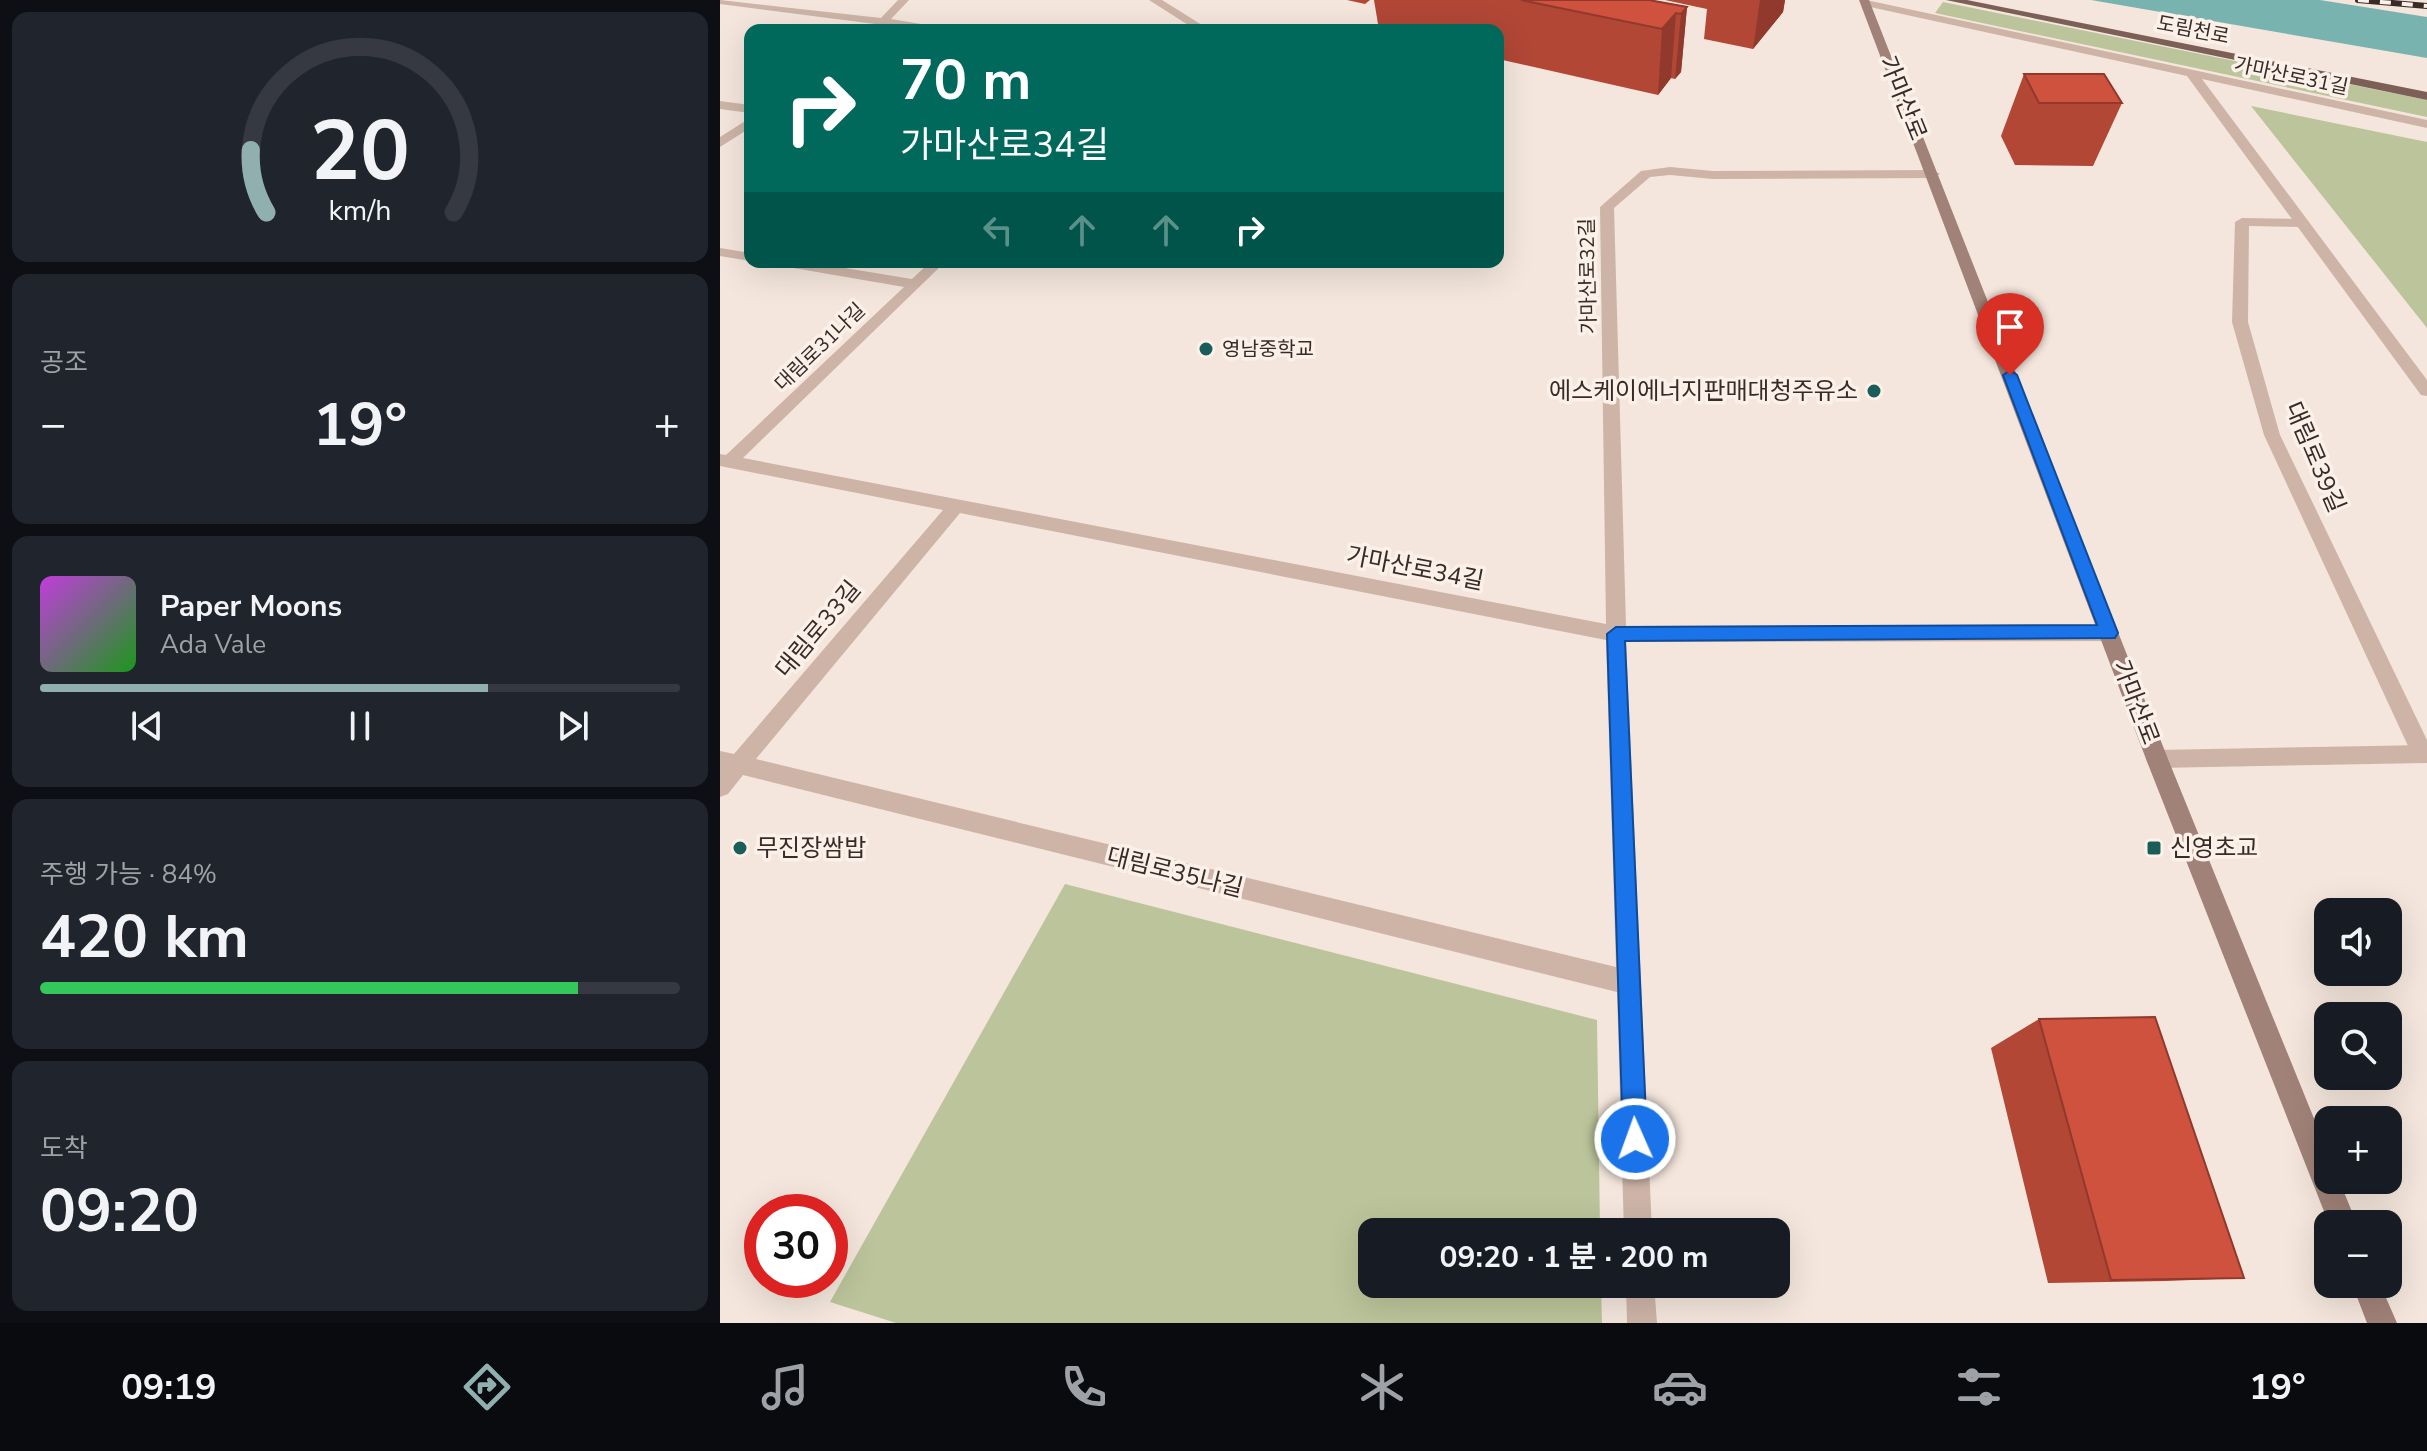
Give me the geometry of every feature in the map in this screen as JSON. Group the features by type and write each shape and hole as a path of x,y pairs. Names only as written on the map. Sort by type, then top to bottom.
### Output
{"main road":[{"name":"도림천로","path":"1951,0 2427,96"},
{"name":"가마산로","path":"1864,2 2157,759 2337,1210"},
{"path":"2372,1298 2382,1323"}],"street":[{"path":"882,24 904,0"},
{"path":"1154,0 1194,24"},
{"path":"720,1 902,24"},
{"name":"가마산로31길","path":"1864,2 2427,124"},
{"path":"2192,74 2427,391"},
{"path":"720,105 744,108"},
{"path":"720,143 744,126"},
{"name":"가마산로32길","path":"1616,634 1607,207 1646,174 1670,171 1713,175 1933,174"},
{"name":"대림로39길","path":"2157,759 2425,754 2272,435 2240,322 2242,222 2303,223"},
{"path":"720,252 744,256"},
{"path":"818,268 915,284"},
{"name":"대림로31나길","path":"724,461 932,268"},
{"name":"가마산로34길","path":"724,461 1616,634 2109,633"},
{"name":"대림로33길","path":"720,787 729,762 957,505"},
{"path":"1616,634 1638,1218"},
{"name":"대림로35나길","path":"729,762 1630,983"},
{"path":"1641,1298 1642,1323"}],"green space":[{"path":"1943,2 2427,100 2427,117 1935,13"},
{"path":"2251,106 2427,142 2427,328"},
{"path":"1065,884 1597,1020 1600,1218 1358,1218 1358,1298 1601,1298 1602,1323 896,1323 830,1302 832,1298 848,1298 848,1270"}],"water":[{"path":"2091,0 2320,0 2427,17 2427,58"}],"building":[{"path":"1521,0 1649,0 1687,7 1681,14 1676,13 1662,29"},
{"path":"2024,74 2104,74 2122,103 2039,103"},
{"path":"2155,1017 2244,1278 2111,1280 2039,1019"}],"railway":[{"path":"2358,0 2427,6"}],"place":[{"name":"영남중학교","path":"1206,349"},
{"name":"에스케이에너지판매대청주유소","path":"1874,391"},
{"name":"무진장쌈밥","path":"740,848"},
{"name":"신영초교","path":"2154,848"}],"route":[{"path":"1635,1139 1616,634 2109,633 2010,375"}]}
